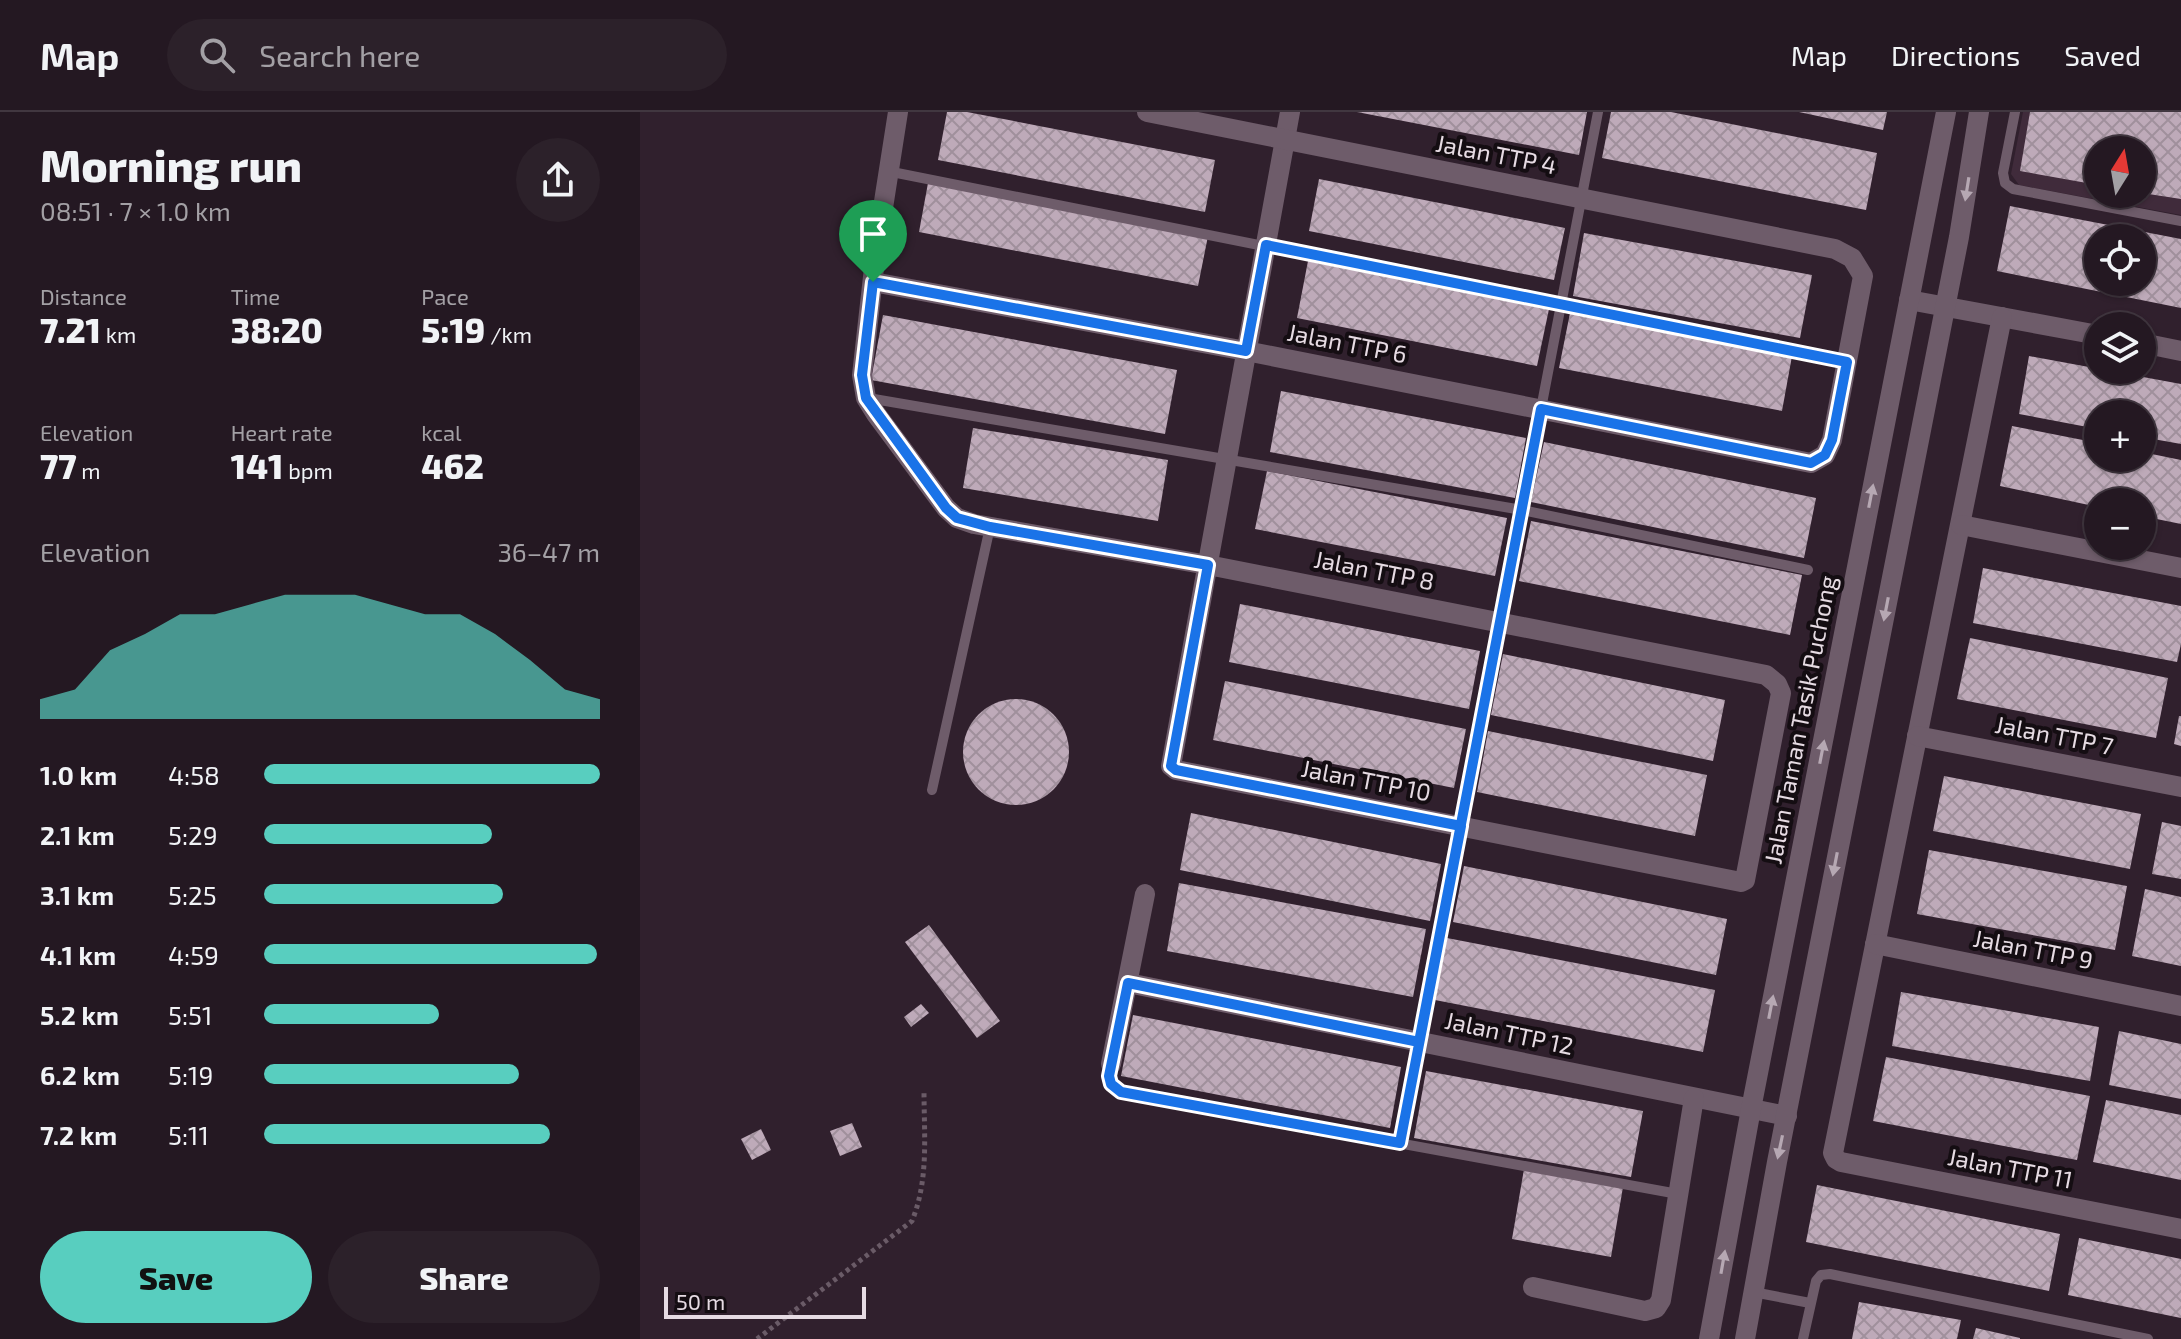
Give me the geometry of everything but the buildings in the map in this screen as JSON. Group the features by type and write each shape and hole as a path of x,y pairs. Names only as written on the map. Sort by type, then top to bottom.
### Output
{"street":[{"path":"866,398 862,375 887,171 898,112"},
{"name":"Jalan TTP 4","path":"1147,112 1835,249 1852,258 1863,276 1847,362"},
{"path":"1208,565 1290,112"},
{"name":"Jalan Taman Tasik Puchong","path":"1709,1339 1946,112"},
{"path":"1745,1339 1943,306 1959,237 1979,112"},
{"name":"Jalan TTP 6","path":"873,282 1246,351 1811,463 1825,455 1832,440 1847,362"},
{"path":"1909,300 2084,332"},
{"path":"1875,944 2002,317"},
{"path":"2156,346 2181,351"},
{"name":"Jalan TTP 8","path":"866,398 946,508 957,518 990,527 1208,565 1766,675 1777,684 1781,693 1748,875 1741,882"},
{"path":"1961,525 2181,568"},
{"name":"Jalan TTP 10","path":"1208,565 1171,766 1176,770 1741,882"},
{"path":"1834,690 1868,698"},
{"name":"Jalan TTP 7","path":"1917,736 2181,787"},
{"path":"1111,1064 1145,894"},
{"name":"Jalan TTP 9","path":"1875,944 2181,1006"},
{"name":"Jalan TTP 11","path":"1875,944 1833,1153 1836,1159 2181,1229"},
{"name":"Jalan TTP 12","path":"1128,983 1787,1116"},
{"path":"1533,1287 1645,1311 1656,1308 1661,1300 1694,1098"}],"lane":[{"path":"1400,1143 1598,112"},
{"path":"2015,112 2003,173 2005,183 2013,189 2181,221"},
{"path":"887,171 1847,362"},
{"path":"866,398 1522,510 1808,570"},
{"path":"932,790 990,527"},
{"path":"1111,1064 1111,1084 1129,1094 1678,1194"},
{"path":"1803,1339 1816,1281 1821,1275 1830,1274 2148,1339"},
{"path":"1752,1292 1810,1303"}],"path":[{"path":"757,1339 912,1221 926,1175 924,1091"}],"shaded area":[{"path":"2023,112 2181,112 2181,215 2143,208 2156,208 2156,136 2084,136 2084,197 2019,185 2011,174"}],"route":[{"path":"873,282 862,375 866,398 946,508 957,518 990,527 1208,565 1171,766 1176,770 1461,826 1400,1143 1121,1092 1111,1084 1109,1076 1128,983 1419,1042 1440,934 1541,409 1811,463 1825,455 1832,440 1847,362 1266,245 1246,351 873,282"}]}
